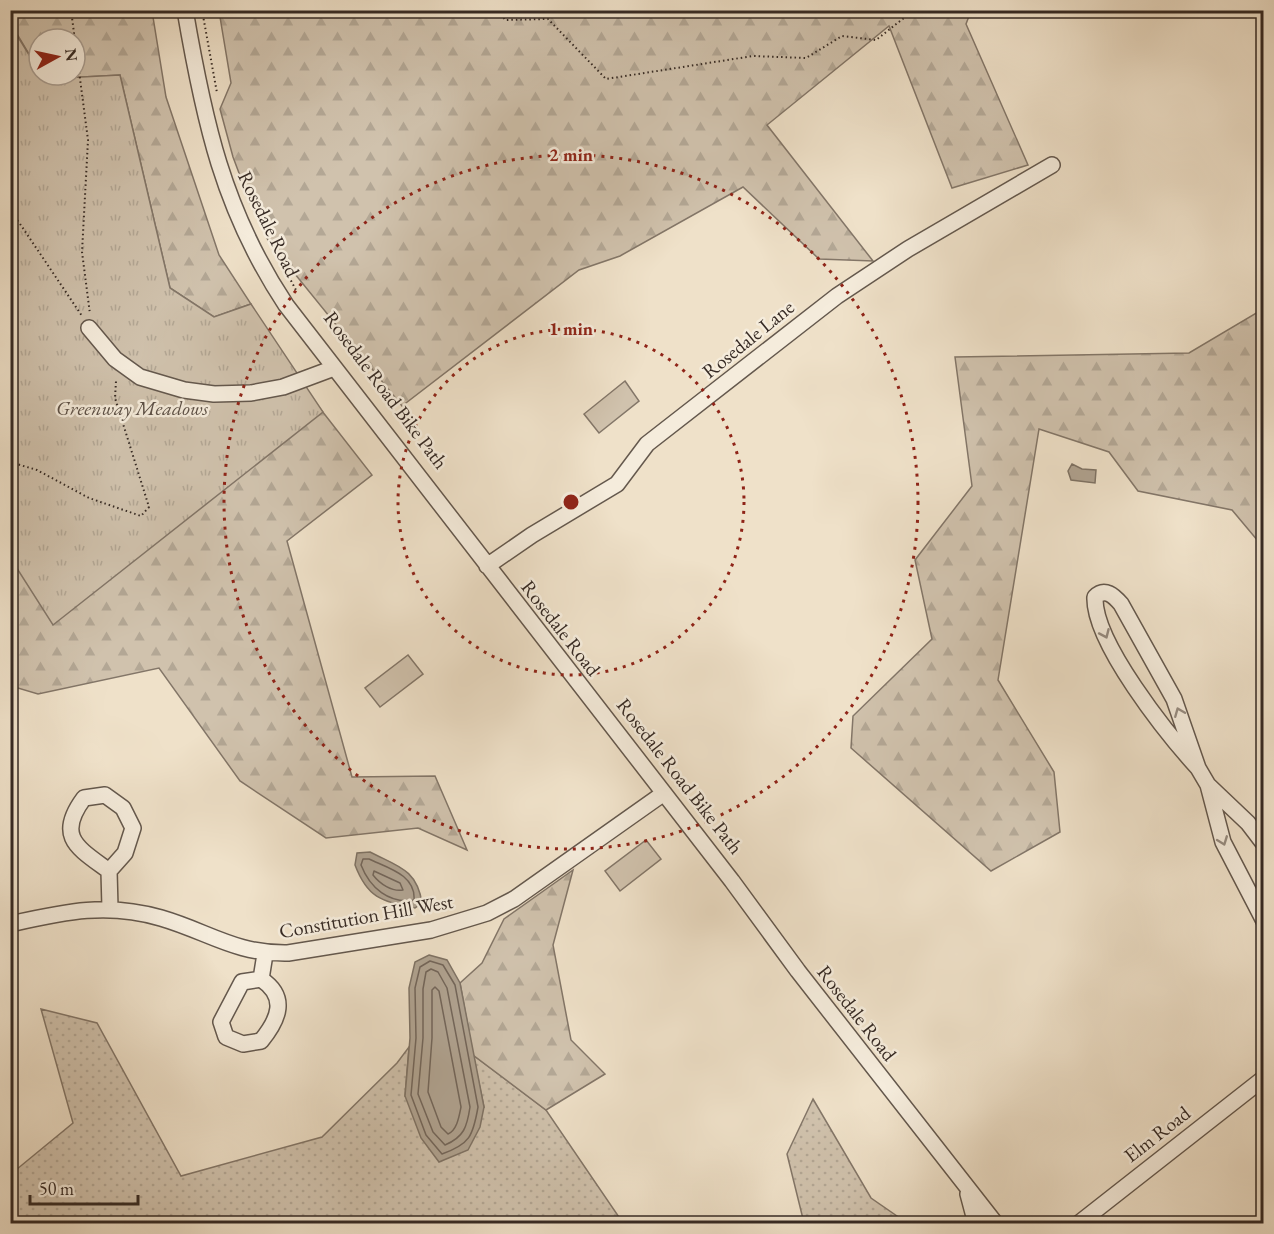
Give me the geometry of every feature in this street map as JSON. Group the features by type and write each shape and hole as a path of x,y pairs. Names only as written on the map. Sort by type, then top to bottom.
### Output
{"street":[{"name":"Rosedale Road","path":"185,10 209,134 234,208 274,287 487,567 664,793 798,971 996,1224"},
{"name":"Rosedale Lane","path":"487,567 532,535 617,484 648,444 837,296 908,249 1052,165"},
{"path":"90,322 99,343 115,359 140,377 184,390 214,394 251,393 283,387 334,368"},
{"path":"1198,768 1174,699 1136,628 1113,595 1106,592 1098,594 1095,597 1095,609 1109,643 1156,717 1198,768 1208,785 1248,823 1263,844"},
{"path":"1208,785 1222,842 1263,921"},
{"name":"Constitution Hill West","path":"10,924 72,910 110,908 163,918 224,944 265,954 288,953 430,930 487,913 514,899 664,793"},
{"path":"108,871 73,842 70,832 74,812 84,798 105,795 123,808 133,828 125,853 108,871 110,908"},
{"path":"261,979 265,954"},
{"path":"261,979 273,987 279,1005 273,1027 261,1041 243,1044 226,1037 221,1022 242,982 261,979"},
{"name":"Elm Road","path":"1078,1224 1263,1078"},
{"path":"960,1178 976,1224"}],"path":[{"path":"71,10 88,140 82,252 90,322"},
{"path":"202,10 218,98"},
{"path":"499,10 505,20 548,19 606,79 753,56 806,58 842,36 876,40 914,10"},
{"path":"251,206 300,297"},
{"path":"10,209 90,322"},
{"path":"10,462 37,470 89,498 141,516 149,507 115,398 116,381"}],"green space":[{"path":"10,11 152,11 166,97 219,255 251,304 214,317 170,288 120,75 87,77 87,27 27,27 27,51 11,24"},
{"path":"219,11 971,11 966,24 1028,165 952,188 889,26 767,125 873,261 819,259 743,187 620,256 579,270 402,406 269,242 251,205 233,157 220,109 231,83"},
{"name":"Greenway Meadows","path":"10,24 27,52 27,87 87,87 87,77 120,75 170,288 214,317 251,304 323,412 53,625 11,559"},
{"path":"1263,309 1263,547 1232,510 1138,491 1109,452 1039,429 998,680 1054,772 1060,832 991,871 851,748 853,716 932,639 915,560 972,486 955,357 1189,353"},
{"path":"625,381 639,401 599,433 584,414"},
{"path":"315,402 372,475 287,541 352,777 435,776 467,850 418,828 326,838 240,781 159,668 38,694 11,686 10,508"},
{"path":"408,655 423,674 380,707 365,688"},
{"path":"646,840 661,859 620,891 605,871"},
{"path":"573,870 553,945 571,1040 605,1074 546,1110 473,1055 460,983 482,963 504,919"},
{"path":"41,1009 97,1023 181,1176 322,1137 397,1063 409,1047 405,1096 484,1107 473,1055 546,1110 623,1223 11,1224 11,1174 73,1123"},
{"path":"813,1099 871,1198 907,1223 804,1223 787,1154"}],"water":[{"path":"1072,464 1082,469 1096,470 1095,483 1071,480 1068,471"},
{"path":"370,852 404,870 416,883 422,903 415,908 403,906 371,892 355,865 357,853"},
{"path":"429,955 447,960 460,983 484,1107 480,1127 468,1150 439,1162 421,1138 405,1096 410,1038 409,988 415,962"}]}
